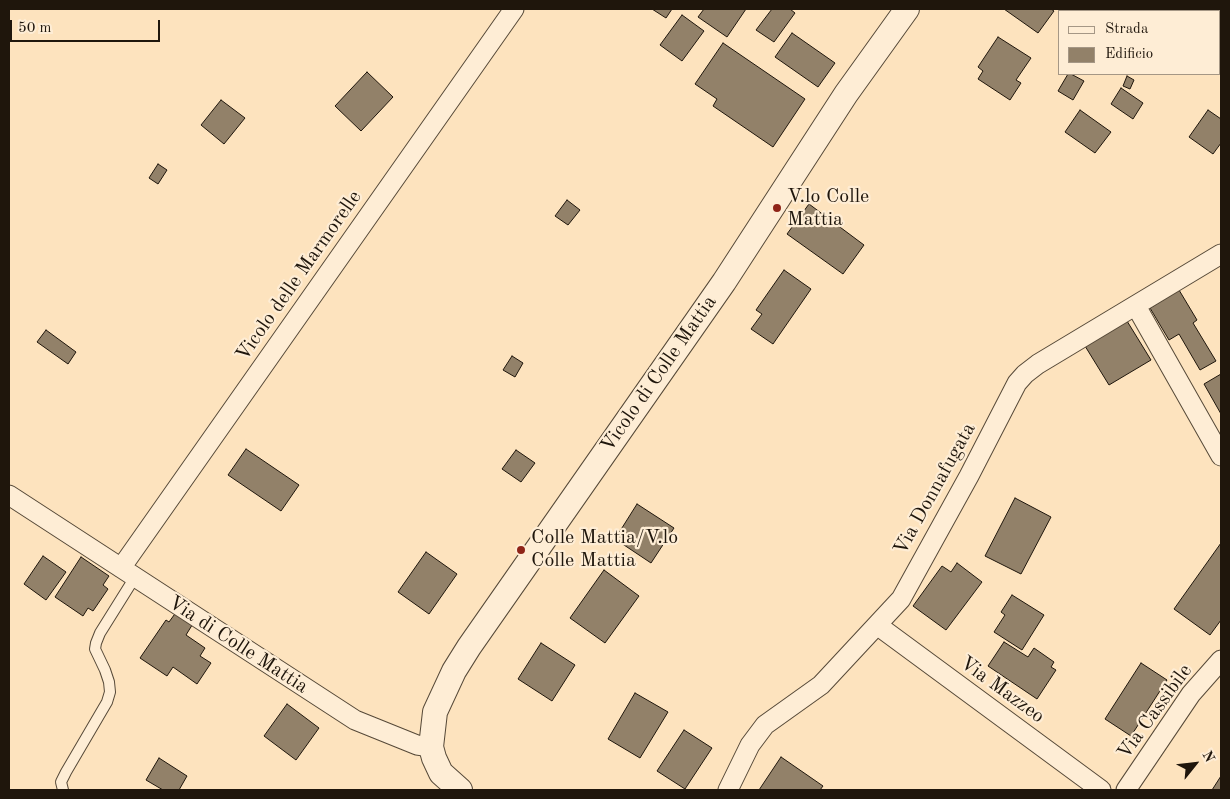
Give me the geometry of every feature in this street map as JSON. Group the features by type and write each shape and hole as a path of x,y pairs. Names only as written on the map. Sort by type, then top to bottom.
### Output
{"street":[{"name":"Vicolo delle Marmorelle","path":"128,573 514,9"},
{"name":"Vicolo di Colle Mattia","path":"431,747 435,712 448,681 469,647 724,282 846,94 907,9"},
{"name":"Via Donnafugata","path":"728,790 750,745 765,725 820,686 901,599 1017,384 1025,374 1038,364 1221,254"},
{"path":"1136,306 1221,456"},
{"name":"Via di Colle Mattia","path":"9,495 355,720 417,745 431,747"},
{"name":"Via Mazzeo","path":"877,626 1102,790"},
{"name":"Via Cassibile","path":"1126,790 1192,694 1221,660"},
{"path":"431,747 441,773 460,790"}],"lane":[{"path":"63,790 62,782 66,772 107,702 110,692 107,676 95,649 100,633 128,573"}],"building":[{"path":"652,9 672,9 666,18"},
{"path":"704,9 746,9 727,37 698,17"},
{"path":"772,9 790,9 795,13 774,42 756,30"},
{"path":"1004,9 1051,9 1054,11 1038,33"},
{"path":"682,15 704,31 682,61 660,45"},
{"path":"792,33 835,63 818,87 775,57"},
{"path":"998,37 1031,58 1016,80 1021,83 1010,100 978,79 983,71 978,67"},
{"path":"723,43 805,99 773,147 713,106 717,99 695,84"},
{"path":"367,72 393,97 361,131 335,106"},
{"path":"1067,75 1073,75 1084,81 1073,100 1058,91"},
{"path":"1127,76 1134,80 1130,89 1123,86"},
{"path":"1121,88 1143,103 1133,119 1111,104"},
{"path":"221,100 245,118 224,144 201,125"},
{"path":"1080,110 1111,132 1095,153 1065,132"},
{"path":"1208,110 1221,119 1221,143 1213,154 1189,137"},
{"path":"158,164 167,170 158,184 149,178"},
{"path":"567,200 580,210 568,225 555,216"},
{"path":"809,204 864,245 843,274 787,234"},
{"path":"784,270 811,289 773,344 751,329 762,314 756,310"},
{"path":"1179,290 1197,320 1193,323 1216,361 1200,370 1179,334 1169,340 1150,308"},
{"path":"1127,321 1151,360 1109,385 1085,346"},
{"path":"46,330 76,352 68,364 37,342"},
{"path":"512,356 523,363 515,377 503,370"},
{"path":"1221,374 1221,414 1204,384"},
{"path":"246,449 299,485 281,511 228,475"},
{"path":"516,450 535,463 521,482 502,469"},
{"path":"1015,498 1051,517 1021,574 985,556"},
{"path":"637,504 674,528 651,563 615,539"},
{"path":"1221,543 1221,620 1210,635 1174,609"},
{"path":"426,552 457,574 429,614 398,592"},
{"path":"43,556 66,572 46,600 24,584"},
{"path":"81,557 109,576 103,585 108,589 93,611 88,608 83,616 55,597"},
{"path":"957,563 982,582 946,630 913,606 942,566 951,572"},
{"path":"604,570 639,596 605,643 570,618"},
{"path":"1012,595 1044,615 1022,650 994,632 1005,615 1001,612"},
{"path":"177,611 194,622 186,635 205,648 200,656 211,663 197,684 173,667 167,676 140,658 166,620 169,622"},
{"path":"1004,642 1028,657 1034,648 1054,662 1051,667 1056,670 1037,699 988,666"},
{"path":"541,643 575,665 552,701 518,679"},
{"path":"1141,663 1167,680 1131,736 1105,719"},
{"path":"635,693 668,712 640,758 608,739"},
{"path":"287,704 319,728 296,760 264,736"},
{"path":"684,730 712,748 685,789 657,771"},
{"path":"781,757 823,786 820,790 759,790"},
{"path":"159,758 187,776 179,790 163,790 146,780"},
{"path":"1221,776 1221,790 1212,790"}],"place":[{"name":"V.lo Colle Mattia","path":"777,208"},
{"name":"Colle Mattia/V.lo Colle Mattia","path":"521,550"}]}
